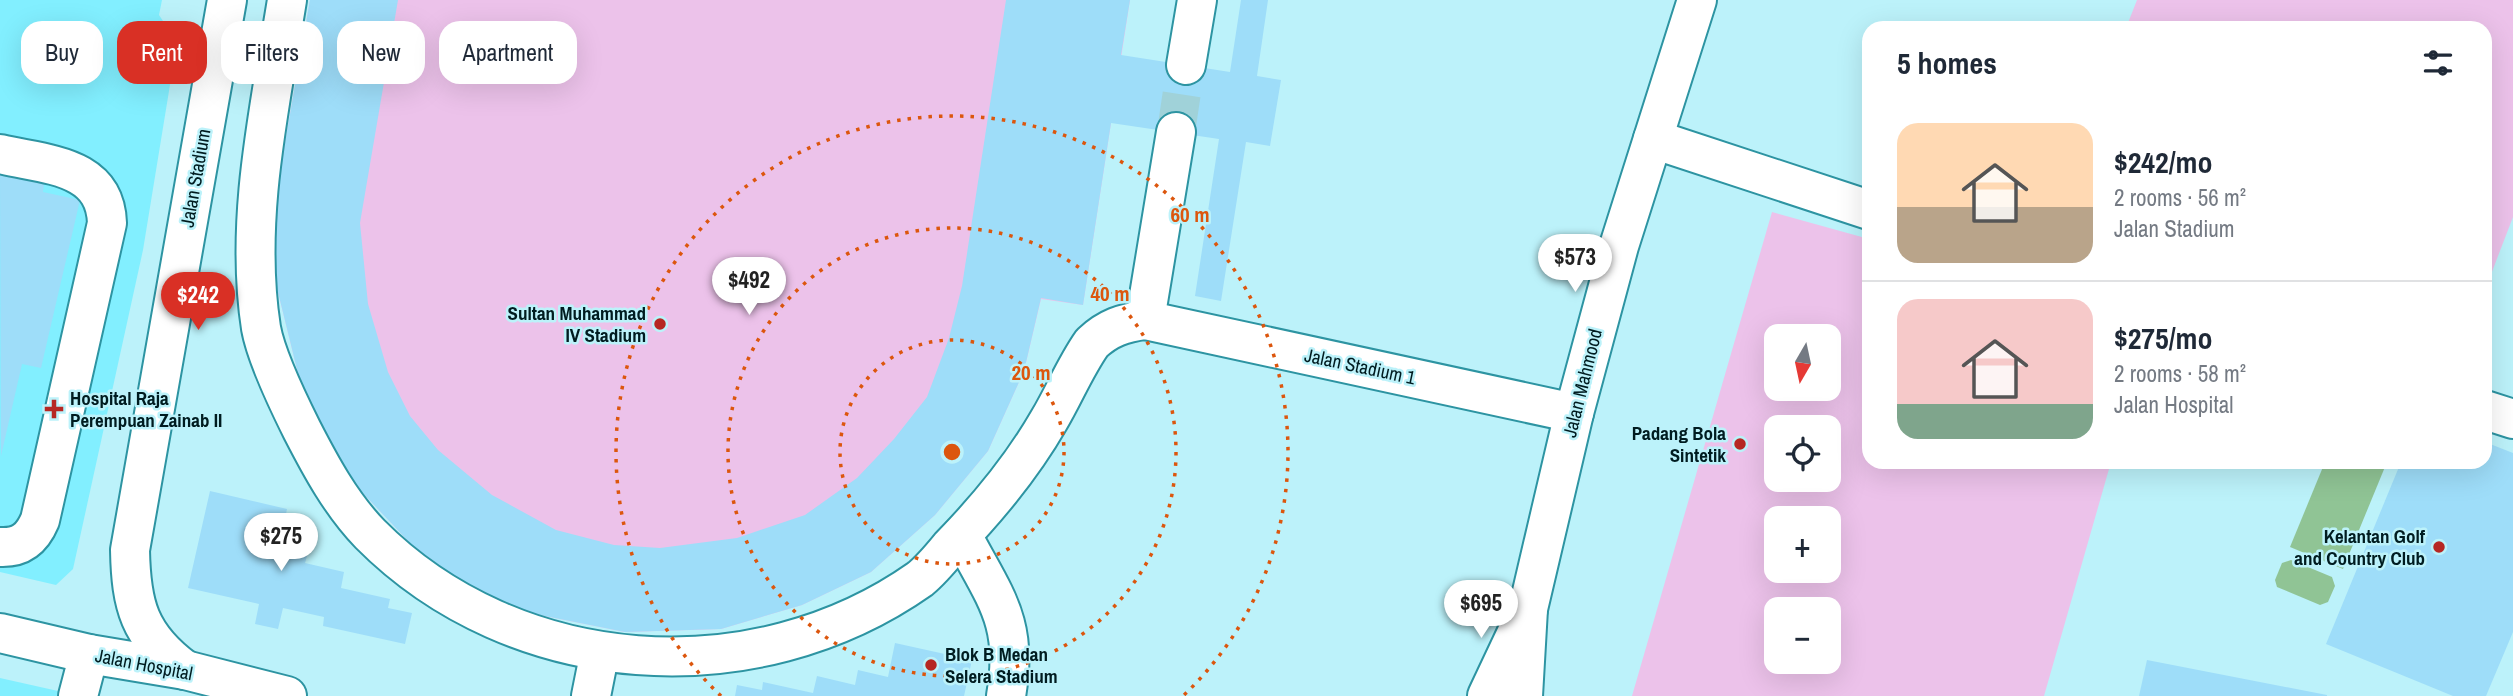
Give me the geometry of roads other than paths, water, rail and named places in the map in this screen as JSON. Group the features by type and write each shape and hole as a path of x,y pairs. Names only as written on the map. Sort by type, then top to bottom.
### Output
{"street":[{"name":"Jalan Stadium","path":"185,670 162,653 145,631 135,604 130,550 228,0"},
{"path":"287,0 265,140 256,230 262,331 291,408 326,478 369,533 426,583 504,628 599,656 673,663 776,650 856,619 921,578 962,535 1023,462 1091,343 1105,330 1124,323 1145,320 1176,132"},
{"path":"1186,65 1197,0"},
{"name":"Jalan Mahmood","path":"1528,609 1574,413 1619,246 1697,0"},
{"path":"1653,139 1862,208"},
{"path":"0,154 77,173 90,181 100,192 107,208 107,223 40,520 27,540 19,545 0,547"},
{"name":"Jalan Stadium 1","path":"1145,320 1574,413"},
{"path":"2492,412 2513,419"},
{"path":"962,535 1005,618 1011,643 1006,696"},
{"path":"1487,696 1528,609"},
{"path":"1523,696 1528,609"},
{"name":"Jalan Hospital","path":"0,633 89,654 185,670 287,696"},
{"path":"78,696 89,654"},
{"path":"591,696 599,656"}],"tunnel":[{"path":"1176,132 1186,65"}],"place":[{"name":"Sultan Muhammad IV Stadium","path":"660,324"},
{"name":"Hospital Raja Perempuan Zainab II","path":"54,409"},
{"name":"Padang Bola Sintetik","path":"1740,444"},
{"name":"Kelantan Golf and Country Club","path":"2439,547"},
{"name":"Blok B Medan Selera Stadium","path":"931,665"}]}
